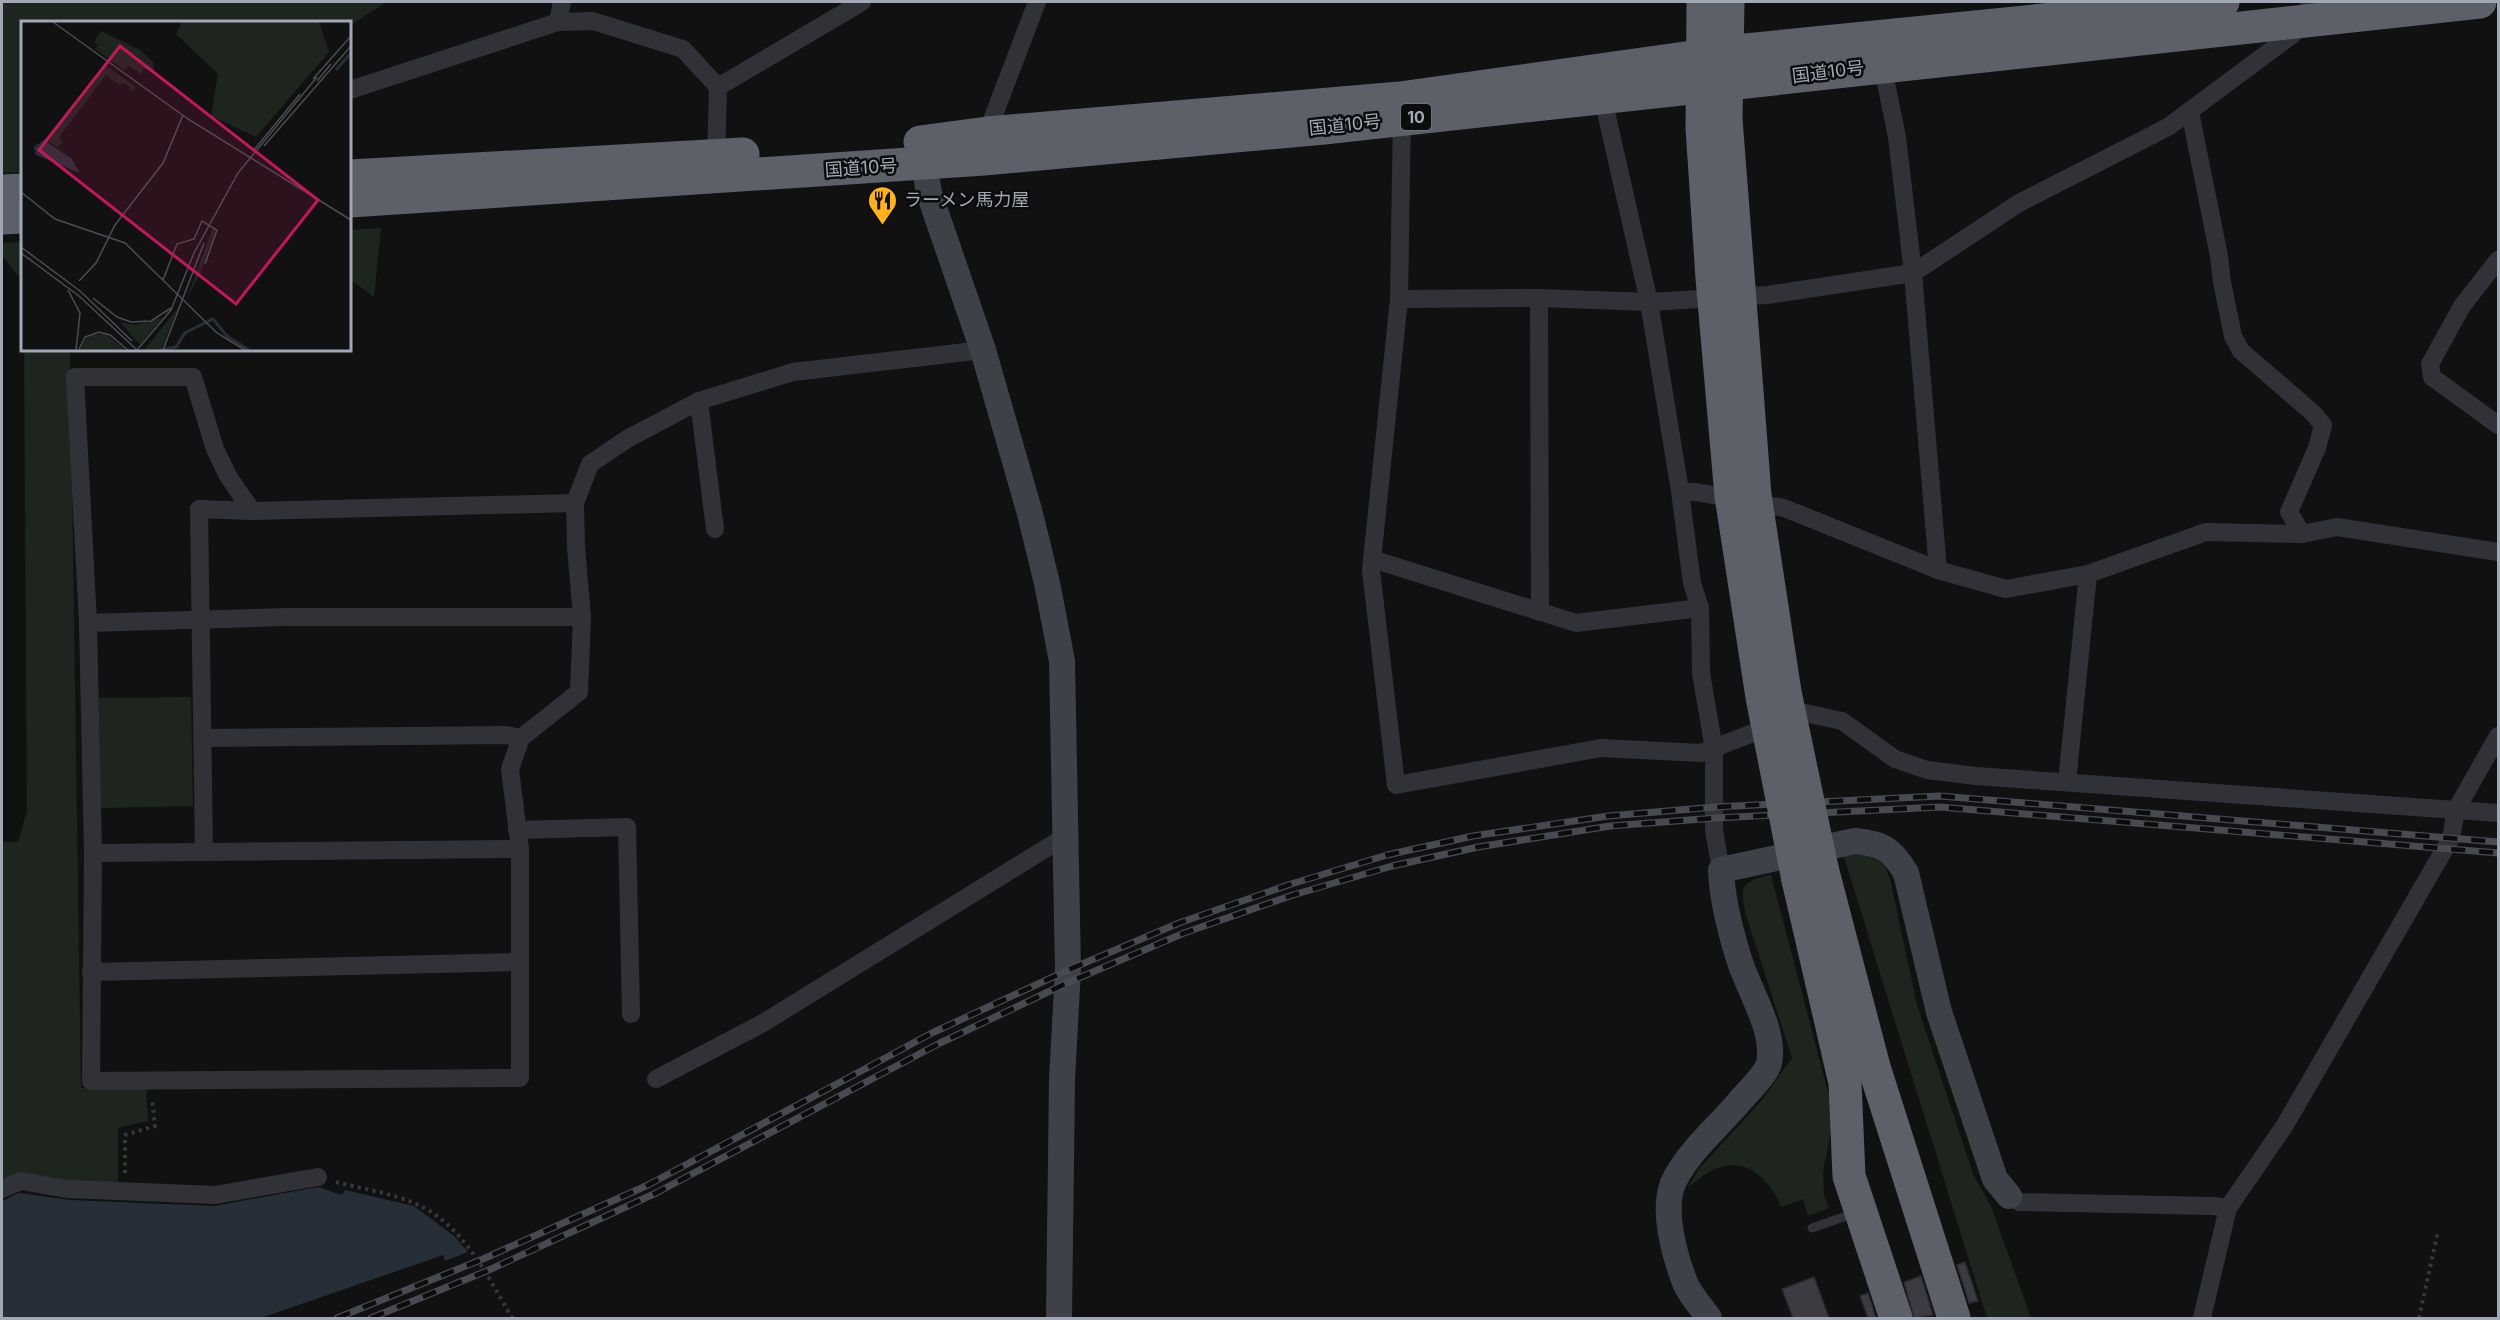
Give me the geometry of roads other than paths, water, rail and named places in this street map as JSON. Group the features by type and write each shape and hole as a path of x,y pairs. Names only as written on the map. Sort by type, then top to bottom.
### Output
{"highway":[{"path":"1703,2 1702,128 1731,495 1762,696 1810,874 1954,1318"},
{"path":"1728,2 1726,119 1755,495 1810,874 1845,1083 1849,1176 1896,1318"},
{"name":"国道10号","path":"351,201 1401,108 1879,51 2047,22 2223,2"},
{"name":"国道10号","path":"2047,22 2480,2"},
{"name":"国道10号","path":"924,152 987,133 1401,108 1597,99 1691,72"},
{"name":"国道10号","path":"351,176 716,167"},
{"path":"2,191 21,190"},
{"path":"2,218 21,217"}],"street":[{"path":"558,22 562,2"},
{"path":"718,87 862,2"},
{"path":"987,133 1037,2"},
{"path":"1690,2 1691,72 1702,298"},
{"path":"1737,2 1733,67 1741,296"},
{"path":"1399,299 1539,298 1649,302 1767,295 1913,273 2019,203 2168,127 2292,34 2307,10"},
{"path":"351,90 558,22 593,21 683,49 718,87 716,167"},
{"path":"1879,51 1897,137 1913,273 1938,570"},
{"path":"1597,99 1606,112 1649,302 1680,491 1692,583 1700,608 1701,673 1714,749 1714,830 1721,870 1722,894 1739,960 1770,1044 1769,1065 1735,1108 1690,1156 1674,1181 1668,1212 1674,1248 1687,1287 1710,1318"},
{"path":"1401,108 1399,299 1371,570 1396,784 1601,748 1701,753 1805,713 1842,721 1895,759 1926,770 1976,776 2499,813"},
{"path":"2190,112 2233,336 2241,351 2313,412 2323,425 2317,448 2289,512 2302,534"},
{"path":"924,152 929,193 984,351 1032,520 1062,661 1068,970 1062,1079 1059,1318"},
{"path":"2499,261 2462,306 2430,364 2432,377 2499,425"},
{"path":"1539,298 1540,612"},
{"path":"252,511 228,476 215,449 193,377 75,377 87,623 93,853 91,1081 520,1078 520,849 510,770 521,738 579,692 582,617 575,503 590,464 627,439 699,401 793,372 984,351"},
{"path":"699,401 715,529"},
{"path":"1680,491 1784,508 1938,570 2006,589 2088,574 2206,532 2302,534 2337,527 2499,552"},
{"path":"204,852 199,509 252,511 575,503"},
{"path":"1372,559 1576,623 1700,608"},
{"path":"2067,782 2088,574"},
{"path":"87,623 286,617 582,617"},
{"path":"203,738 507,735 521,738"},
{"path":"2202,1318 2228,1208 2285,1125 2451,838 2456,810 2499,736"},
{"path":"517,830 627,827 631,1014"},
{"path":"656,1080 763,1023 1066,836"},
{"path":"1721,870 1855,841 1876,843 1894,854 1906,873 1939,1012 1995,1179 2009,1196 2019,1202 2228,1208"},
{"path":"93,853 520,849"},
{"path":"91,972 520,962"},
{"path":"2,1190 21,1181 67,1189 215,1195 318,1177"}],"lane":[{"path":"1812,1228 1860,1212"}],"railway":[{"path":"337,1318 483,1259 648,1185 932,1033 1068,970 1179,923 1291,884 1387,855 1473,836 1608,816 1715,807 1940,796 2498,842"},
{"path":"371,1318 489,1270 656,1193 940,1043 1067,983 1184,933 1293,895 1392,866 1478,847 1610,826 1716,818 1940,807 2498,853"}],"place":[{"name":"ラーメン馬力屋","path":"883,226"}]}
